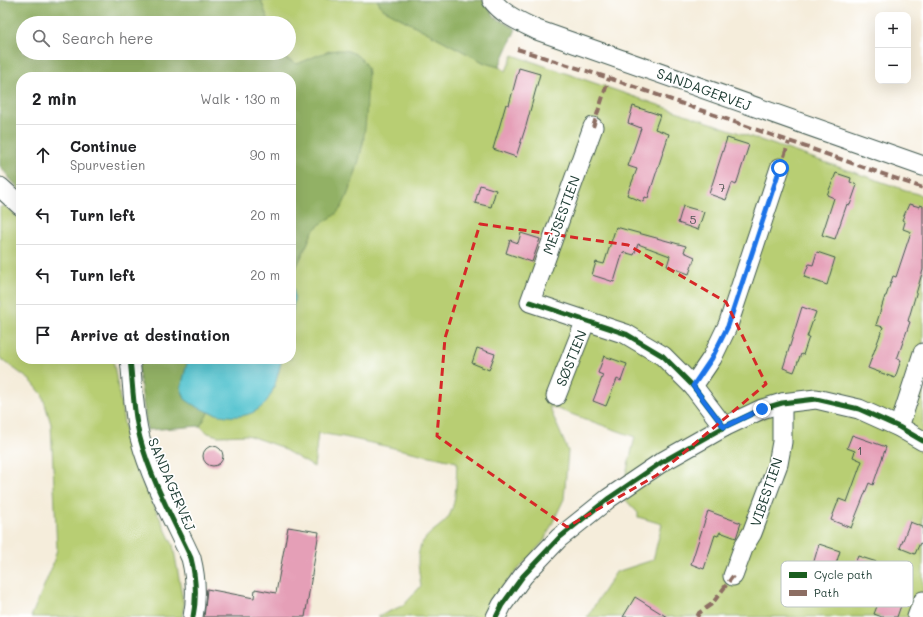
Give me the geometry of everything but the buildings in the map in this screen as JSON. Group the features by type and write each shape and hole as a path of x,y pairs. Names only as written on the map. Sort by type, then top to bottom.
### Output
{"street":[{"name":"SANDAGERVEJ","path":"492,0 509,16 537,30 923,166"},
{"name":"MEJSESTIEN","path":"586,320 530,302 592,127"},
{"path":"693,386 712,358 728,326 780,168"},
{"path":"0,187 16,201"},
{"path":"586,320 626,334 663,356 693,386 724,427"},
{"name":"SØSTIEN","path":"556,396 586,320"},
{"path":"899,427 923,353"},
{"name":"SANDAGERVEJ","path":"130,364 135,412 140,438 152,473 188,551 194,569 196,588 193,617"},
{"path":"496,617 502,605 523,576 559,538 609,498 662,462 724,427 762,409 782,403 816,399 859,409 899,427 923,442"},
{"name":"VIBESTIEN","path":"733,576 744,546 752,533 778,464 782,442 782,403"},
{"path":"917,617 923,601"}],"highlighted area":[{"path":"480,224 628,245 726,302 766,384 657,475 567,527 437,436 445,338"}],"green space":[{"path":"0,0 261,0 267,16 16,16 16,60 288,60 297,64 326,52 341,50 355,54 364,62 367,68 366,115 363,140 354,176 341,208 335,215 313,231 296,268 296,72 16,72 16,186 0,166"},
{"path":"261,0 377,0 383,9 485,63 499,67 506,71 513,55 923,196 923,617 587,617 616,572 653,560 662,524 638,517 638,513 621,495 635,437 549,406 568,451 564,499 544,541 492,598 483,617 377,617 404,605 421,586 418,563 419,550 426,538 444,522 450,514 455,495 457,462 344,437 318,433 314,467 278,446 247,435 218,436 208,433 200,426 209,412 227,415 241,415 252,412 260,407 267,399 272,389 280,364 296,364 296,268 313,231 318,225 333,216 346,198 354,178 364,139 333,50 297,64 288,60 296,60 296,16 267,16"},
{"path":"377,0 483,0 495,17 516,29 499,67 485,63 383,9"},
{"path":"6,206 16,215 16,364 114,364 130,457 173,545 184,606 182,617 31,617 52,567 57,549 51,424 42,394 31,381 0,358 0,207"},
{"path":"138,364 187,364 181,388 185,399 209,412 200,426 147,430"}],"water":[{"path":"187,364 281,364 278,376 269,398 258,410 248,414 226,416 203,410 185,399 181,388"}],"marked path":[{"path":"517,49 609,78 923,188"},
{"path":"593,127 609,78"},
{"path":"780,168 789,142"},
{"path":"697,617 699,613 712,604 733,576"}],"cycle path":[{"path":"530,302 626,334 663,356 693,386 724,427"},
{"path":"131,364 136,418 140,438 150,469 191,558 195,588 193,617"},
{"path":"496,617 502,605 523,576 559,538 609,498 662,462 724,427 762,409 782,403 816,399 859,409 899,427 923,441"}],"route":[{"path":"762,409 724,427 693,386 712,358 728,326 780,168"}]}
